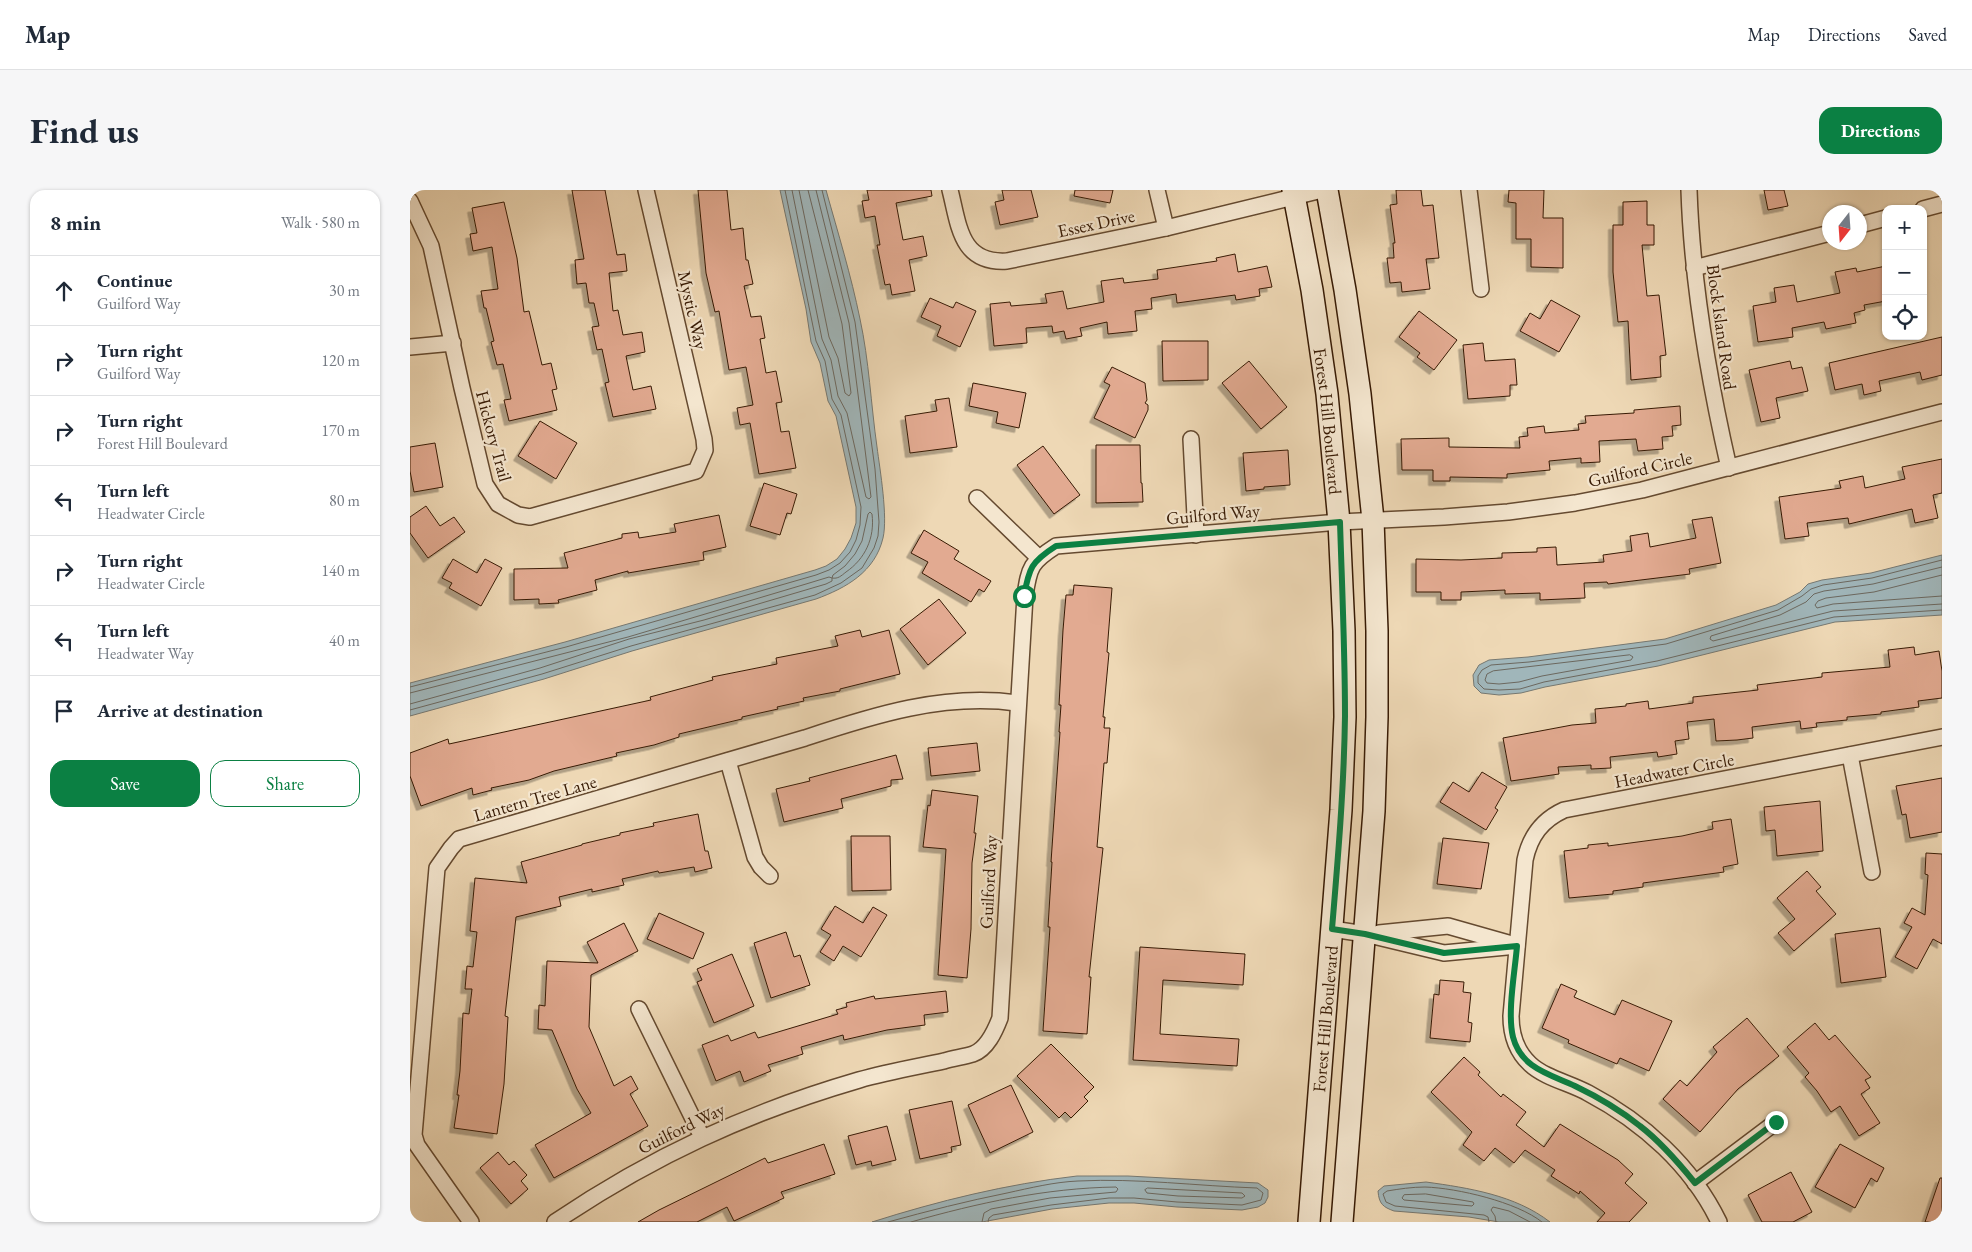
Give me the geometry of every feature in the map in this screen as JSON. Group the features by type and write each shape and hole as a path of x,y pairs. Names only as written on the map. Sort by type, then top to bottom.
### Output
{"main road":[{"name":"Forest Hill Boulevard","path":"1327,190 1345,290 1360,394 1373,520 1377,631 1374,811 1342,1222"},
{"name":"Forest Hill Boulevard","path":"1294,193 1312,290 1328,394 1340,522 1344,631 1345,717 1341,810 1309,1222"}],"street":[{"name":"Mystic Way","path":"646,190 704,439"},
{"name":"Essex Drive","path":"950,190 960,232 965,244 973,253 995,262 1166,228 1294,193 1322,190"},
{"path":"1157,190 1166,228"},
{"path":"1469,190 1482,289"},
{"name":"Block Island Road","path":"1689,190 1694,268 1702,336 1714,404 1729,468"},
{"name":"Hickory Trail","path":"410,202 431,246 486,484 498,504 518,515 530,517 696,471 705,450 704,439"},
{"path":"1927,208 1942,204"},
{"path":"1867,223 1882,219"},
{"path":"1694,268 1822,235"},
{"path":"410,347 453,343"},
{"name":"Guilford Circle","path":"1340,522 1490,513 1575,502 1642,490 1942,412"},
{"path":"1191,440 1196,535"},
{"path":"977,498 1038,557"},
{"name":"Guilford Way","path":"555,1222 636,1171 702,1137 750,1116 806,1096 863,1079 975,1054 990,1038 1000,1018 1024,596 1028,577 1038,557 1056,546 1340,522"},
{"name":"Lantern Tree Lane","path":"471,1222 417,1145 414,1135 438,868 440,862 459,839 895,711 967,700 995,700 1017,703"},
{"name":"Headwater Circle","path":"1719,1222 1695,1183 1676,1160 1639,1125 1608,1104 1575,1086 1540,1071 1523,1057 1517,1048 1511,1027 1517,946 1528,848 1538,828 1554,814 1564,810 1942,738"},
{"path":"1850,755 1872,872"},
{"path":"728,761 755,857 770,876"},
{"path":"1365,934 1448,926 1517,946"},
{"path":"1332,929 1365,934 1444,953 1517,946"},
{"path":"639,1009 702,1137"},
{"path":"1695,1183 1776,1122"}],"water":[{"path":"780,190 826,190 853,286 866,350 885,518 883,538 873,560 858,577 848,584 816,599 632,651 544,679 410,716 410,683 565,642 815,570 837,559 845,549 856,523 856,507 836,416 828,401 820,363 811,342 806,309"},
{"path":"1942,555 1942,615 1835,622 1658,666 1521,693 1499,695 1481,693 1474,686 1473,675 1479,665 1489,660 1528,657 1665,639 1776,605 1800,592 1808,584 1822,580 1871,573"},
{"path":"1077,1176 1128,1176 1258,1183 1268,1190 1268,1197 1265,1203 1258,1207 1242,1210 1109,1203 1052,1209 982,1222 872,1222 973,1194"},
{"path":"1426,1182 1475,1190 1507,1199 1522,1205 1550,1222 1499,1222 1469,1217 1394,1211 1384,1206 1379,1199 1378,1191 1384,1186"}],"building":[{"path":"572,190 605,190 617,255 625,254 627,271 609,273 613,311 618,310 623,335 642,332 645,352 626,356 633,390 651,386 656,409 613,417 605,383 609,382 602,349 597,350 592,327 599,326 594,303 589,303 586,283 577,284 575,260 584,259"},
{"path":"698,190 727,190 731,230 743,228 746,260 748,260 753,284 744,286 751,317 761,316 765,338 760,339 766,373 776,371 782,402 776,403 781,432 789,431 796,468 759,474 750,423 740,425 737,408 753,405 746,367 729,370 719,311 715,312 706,273"},
{"path":"867,190 931,190 932,196 896,203 903,240 923,236 927,256 909,260 915,291 892,295 890,284 885,285 877,245 880,245 875,216 865,218 862,201 869,200"},
{"path":"1002,190 1031,190 1038,217 1000,225 995,202 1004,200"},
{"path":"1075,190 1113,190 1110,203 1074,196"},
{"path":"1396,190 1421,190 1423,206 1433,205 1439,258 1426,259 1430,289 1402,292 1401,282 1390,283 1387,258 1394,258 1393,243 1395,243 1390,205 1397,204"},
{"path":"1509,190 1544,190 1543,218 1563,218 1563,268 1531,267 1531,239 1516,239 1516,203 1508,202"},
{"path":"1764,190 1784,190 1788,206 1768,210"},
{"path":"1647,201 1647,225 1654,225 1654,245 1642,245 1647,296 1659,295 1666,355 1660,356 1661,377 1631,380 1628,321 1618,322 1613,272 1613,225 1623,225 1623,202"},
{"path":"504,202 517,258 524,312 529,311 542,365 551,363 557,389 552,390 557,410 509,421 504,400 511,399 503,364 497,365 491,342 494,341 481,291 498,289 492,247 473,251 470,234 477,233 472,208"},
{"path":"1235,254 1238,272 1267,266 1272,287 1259,289 1260,296 1236,300 1235,295 1177,303 1176,294 1151,298 1152,309 1135,311 1137,331 1108,334 1107,322 1080,328 1082,336 1066,339 1064,331 1053,333 1052,326 1026,328 1027,343 994,346 990,304 1010,302 1011,306 1047,303 1045,294 1063,291 1067,309 1104,302 1101,281 1123,278 1124,283 1158,279 1157,270 1217,261 1216,258"},
{"path":"1882,267 1882,302 1864,305 1865,310 1854,313 1856,323 1826,329 1824,322 1792,328 1793,337 1758,342 1753,306 1776,302 1774,288 1794,285 1797,302 1840,293 1835,272 1856,268 1857,272"},
{"path":"930,298 953,308 956,302 976,311 960,347 937,336 941,326 921,317"},
{"path":"1551,300 1580,316 1559,352 1520,331 1530,313 1540,319"},
{"path":"1419,311 1457,340 1434,370 1417,357 1420,353 1399,337"},
{"path":"1942,337 1942,375 1922,380 1920,372 1879,381 1881,391 1864,395 1862,384 1835,390 1829,363"},
{"path":"1162,341 1208,341 1208,380 1163,381"},
{"path":"1483,343 1485,361 1515,359 1517,385 1510,385 1510,396 1468,399 1463,345"},
{"path":"1249,361 1287,407 1261,429 1222,383"},
{"path":"1790,361 1792,369 1802,367 1808,391 1776,398 1780,418 1761,422 1749,370"},
{"path":"1112,367 1145,383 1147,400 1145,403 1148,405 1148,410 1135,438 1094,418 1110,385 1104,382"},
{"path":"973,383 1026,393 1019,428 996,423 998,412 969,406"},
{"path":"949,398 957,447 910,453 905,416 937,411 935,400"},
{"path":"1680,406 1681,425 1672,426 1673,436 1662,437 1663,449 1638,451 1636,439 1599,441 1600,462 1581,463 1581,458 1549,461 1550,470 1507,474 1507,478 1450,477 1450,481 1433,481 1433,470 1402,470 1401,439 1449,438 1449,447 1520,448 1519,437 1528,436 1527,428 1544,426 1545,433 1579,430 1578,424 1586,423 1585,416 1634,413 1634,410"},
{"path":"540,421 577,443 556,479 518,456"},
{"path":"435,443 443,487 414,492 410,471 410,447"},
{"path":"1096,445 1140,445 1143,502 1096,503"},
{"path":"1043,446 1080,495 1054,514 1017,465"},
{"path":"1288,450 1290,485 1264,487 1264,489 1246,491 1243,453"},
{"path":"1942,459 1942,493 1933,495 1938,518 1915,523 1912,509 1849,524 1848,518 1807,523 1809,536 1785,539 1779,497 1841,488 1839,481 1863,476 1865,488 1905,479 1902,467"},
{"path":"764,483 797,494 791,514 787,513 780,535 750,526"},
{"path":"426,506 440,526 454,517 465,532 428,558 410,533 410,517"},
{"path":"719,515 726,547 703,552 704,560 628,573 628,571 595,580 597,590 558,600 559,603 539,604 539,599 514,600 514,569 568,568 564,553 622,538 622,534 638,532 639,538 676,532 674,524"},
{"path":"1712,517 1721,563 1689,569 1690,574 1608,584 1607,582 1584,583 1585,598 1540,600 1540,593 1505,594 1505,590 1461,592 1461,600 1441,600 1441,592 1416,592 1416,559 1461,560 1502,558 1502,553 1537,552 1537,548 1556,547 1557,565 1604,562 1603,555 1632,551 1630,536 1648,533 1650,547 1696,538 1692,520"},
{"path":"924,530 959,551 954,559 991,581 984,592 979,589 971,602 922,573 928,562 911,553"},
{"path":"453,559 477,573 485,559 502,568 481,606 449,588 452,583 442,578"},
{"path":"1074,585 1112,588 1107,652 1109,653 1103,717 1105,717 1104,728 1110,728 1107,763 1104,763 1097,847 1103,848 1089,977 1091,977 1087,1034 1043,1031 1050,927 1048,927 1051,862 1060,732 1061,705 1059,705 1063,630 1066,595 1073,595"},
{"path":"939,599 966,633 928,665 900,629"},
{"path":"860,630 862,637 889,630 900,674 840,689 840,691 803,698 804,701 777,707 778,709 679,734 679,737 654,745 616,753 617,756 554,771 529,780 491,788 492,790 473,795 472,788 421,806 410,776 410,753 448,739 449,744 651,700 650,697 713,680 712,677 777,664 776,658 838,646 835,636"},
{"path":"1914,647 1915,655 1939,651 1942,671 1942,698 1918,701 1919,707 1881,712 1881,714 1847,717 1847,720 1816,723 1817,727 1801,729 1800,721 1752,727 1753,738 1737,740 1716,741 1714,719 1687,722 1689,739 1675,741 1677,754 1658,757 1657,752 1610,757 1611,768 1591,769 1591,765 1558,767 1559,774 1511,781 1503,738 1572,725 1596,723 1595,709 1626,706 1626,704 1648,701 1649,709 1693,703 1693,697 1758,690 1757,685 1822,677 1822,673 1890,667 1888,650"},
{"path":"977,743 980,771 931,776 928,748"},
{"path":"896,755 903,779 891,780 891,786 841,799 843,808 784,822 776,789 810,781 809,778"},
{"path":"1482,772 1507,787 1495,808 1498,810 1486,830 1440,802 1453,782 1469,792"},
{"path":"1942,778 1942,832 1910,838 1906,814 1902,815 1896,786"},
{"path":"932,790 978,796 972,863 971,929 967,978 938,975 946,849 923,847 928,805 930,806"},
{"path":"1820,801 1823,851 1777,856 1775,830 1766,831 1764,807"},
{"path":"698,814 705,851 708,851 712,868 695,872 694,867 659,873 658,871 622,879 624,885 592,892 592,889 559,897 561,906 516,917 505,1016 508,1017 504,1084 497,1134 454,1128 459,1095 457,1095 463,1013 469,1014 472,989 465,989 467,966 473,967 477,932 470,931 475,878 527,883 521,862 620,835 620,833 654,826 653,823"},
{"path":"1731,819 1738,864 1723,867 1724,872 1643,883 1643,887 1613,891 1613,894 1569,898 1564,851 1588,848 1588,845 1608,843 1608,846 1682,836 1713,829 1712,822"},
{"path":"851,836 890,836 891,890 852,891"},
{"path":"1443,838 1489,843 1481,889 1437,884"},
{"path":"1926,853 1942,854 1942,944 1933,939 1917,969 1895,957 1912,927 1904,923 1912,908 1925,915 1928,875 1925,874"},
{"path":"1807,871 1821,887 1816,891 1836,914 1794,951 1778,933 1795,919 1777,898"},
{"path":"835,906 863,923 873,907 887,915 861,957 843,946 834,961 820,952 831,935 821,929"},
{"path":"659,913 704,933 693,959 647,939"},
{"path":"624,923 638,951 591,975 589,1027 614,1086 631,1076 638,1089 630,1094 648,1126 554,1178 535,1145 591,1113 577,1089 552,1030 538,1029 539,1005 545,1006 547,961 598,963 587,942"},
{"path":"1880,928 1886,977 1841,983 1835,934"},
{"path":"786,932 794,957 800,955 810,985 771,998 754,943"},
{"path":"1140,947 1245,954 1243,985 1163,980 1160,1034 1239,1039 1237,1066 1133,1060"},
{"path":"732,954 754,1006 714,1023 697,982 702,980 697,969"},
{"path":"1440,980 1464,982 1463,992 1471,993 1468,1022 1472,1023 1470,1042 1430,1038 1434,994 1439,995"},
{"path":"1561,984 1577,991 1574,997 1615,1015 1622,1000 1672,1021 1649,1071 1620,1058 1617,1064 1568,1043 1569,1040 1542,1028"},
{"path":"946,991 948,1012 924,1015 925,1025 887,1030 844,1040 843,1035 801,1047 803,1054 768,1065 771,1071 744,1082 740,1071 716,1081 702,1045 728,1035 731,1041 755,1032 758,1038 838,1014 836,1010 847,1007 846,1003 874,996 875,999"},
{"path":"1747,1018 1779,1056 1738,1089 1700,1132 1663,1099 1680,1080 1687,1086 1717,1052 1713,1047"},
{"path":"1815,1023 1829,1040 1835,1035 1871,1077 1865,1080 1870,1088 1861,1094 1880,1123 1859,1136 1840,1106 1831,1112 1805,1077 1809,1073 1787,1047"},
{"path":"1051,1044 1094,1087 1084,1097 1088,1101 1071,1118 1065,1112 1059,1118 1017,1076"},
{"path":"1464,1057 1480,1072 1478,1075 1501,1097 1503,1094 1526,1112 1516,1125 1544,1147 1560,1124 1618,1160 1633,1174 1625,1183 1647,1203 1629,1222 1597,1222 1605,1213 1580,1191 1579,1194 1551,1176 1555,1170 1525,1150 1514,1163 1495,1148 1484,1161 1463,1145 1472,1132 1431,1092"},
{"path":"1011,1085 1033,1132 990,1153 968,1105"},
{"path":"952,1101 961,1145 951,1147 952,1152 920,1159 909,1110"},
{"path":"887,1126 896,1160 872,1166 871,1161 856,1165 848,1136"},
{"path":"824,1144 835,1174 781,1192 784,1198 734,1221 727,1207 697,1222 638,1222 765,1158 768,1163"},
{"path":"1840,1144 1884,1168 1877,1182 1871,1178 1855,1208 1815,1187"},
{"path":"498,1152 509,1165 514,1161 527,1175 521,1181 528,1189 511,1204 480,1168"},
{"path":"1791,1172 1812,1212 1793,1222 1762,1222 1748,1195"},
{"path":"1940,1178 1942,1178 1942,1222 1925,1222"}],"route":[{"path":"1024,596 1032,566 1038,557 1056,546 1340,522 1345,717 1341,810 1332,929 1365,934 1444,953 1517,946 1511,1027 1513,1038 1523,1057 1540,1071 1575,1086 1608,1104 1639,1125 1659,1142 1695,1183 1776,1122"}]}
